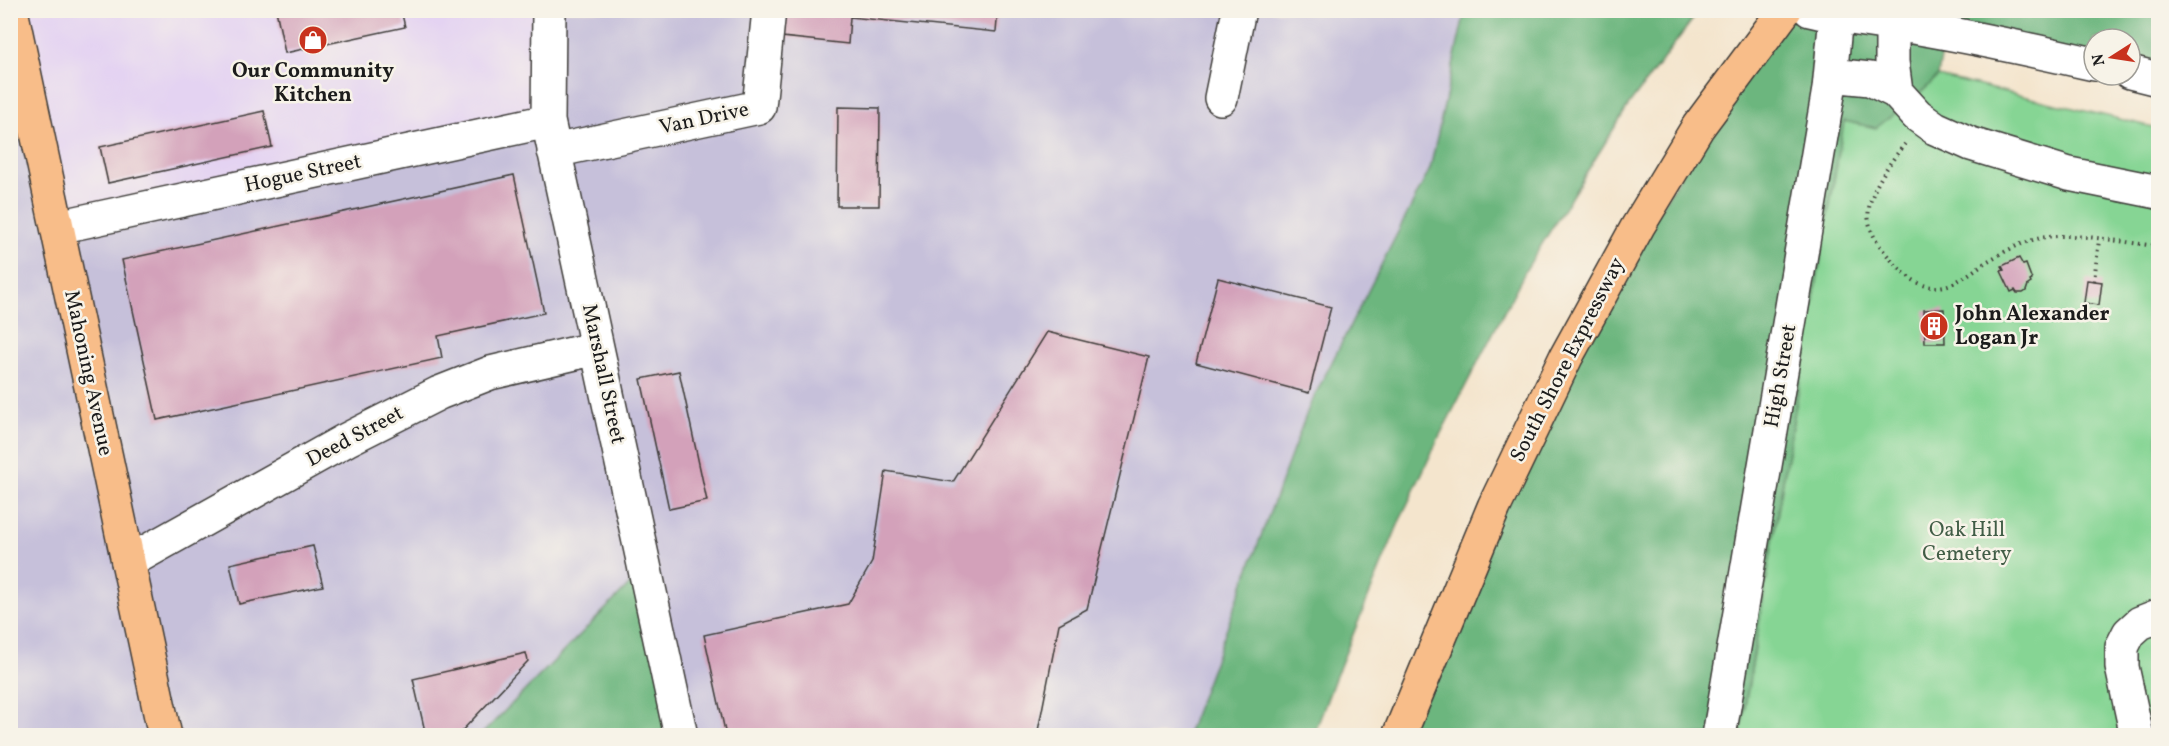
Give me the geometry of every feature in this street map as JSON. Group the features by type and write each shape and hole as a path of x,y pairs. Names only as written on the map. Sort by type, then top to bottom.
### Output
{"main road":[{"name":"Mahoning Avenue","path":"11,10 165,735"},
{"name":"South Shore Expressway","path":"1399,735 1494,507 1566,357 1638,226 1698,127 1785,10"}],"street":[{"name":"Marshall Street","path":"549,10 551,136 681,735"},
{"name":"Van Drive","path":"551,136 759,107 769,10"},
{"path":"1221,99 1239,10"},
{"path":"1823,13 1976,38 2082,61"},
{"name":"High Street","path":"1719,735 1831,75 1823,13"},
{"path":"1892,23 1892,62 1896,92"},
{"path":"1831,75 1870,79 1896,92 1917,115 1935,128 1971,144 2070,174 2158,192"},
{"path":"2142,75 2158,79"},
{"name":"Hogue Street","path":"58,227 551,136"},
{"name":"Deed Street","path":"128,562 346,440 439,393 490,373 597,348"},
{"path":"2137,735 2122,667 2122,647 2129,633 2140,623 2158,616"}],"path":[{"path":"1926,122 1892,160 1879,181 1868,220 1882,250 1915,281 1930,287 1951,285 2000,254 2037,239 2069,235 2158,246"},
{"path":"2094,281 2099,240"}],"shaded area":[{"path":"11,11 549,11 548,121 58,227"},
{"path":"549,11 1465,11 1430,169 1309,407 1187,735 681,735 644,570 481,735 11,736 11,92 28,88 58,227 548,121"}],"green space":[{"path":"1465,11 1699,11 1628,106 1527,268 1440,435 1400,520 1314,735 1187,735 1309,407 1430,169"},
{"path":"1785,11 2158,11 2158,79 2142,75 2142,27 2082,27 2082,62 1945,33 1938,76 1924,90 1876,128 1844,121 1740,735 1399,736 1566,357"},
{"name":"Oak Hill Cemetery","path":"1938,76 2158,128 2158,735 1740,736 1844,120 1893,114 1903,108"},
{"path":"645,569 681,735 481,735"}],"building":[{"name":"Our Community Kitchen","path":"276,10 401,10 405,27 285,53"},
{"path":"785,10 998,10 996,32 850,17 848,44 782,37"},
{"path":"838,107 880,108 879,206 837,206"},
{"path":"264,111 272,147 108,183 100,147"},
{"path":"514,175 544,313 438,336 442,358 157,420 122,260"},
{"path":"2019,258 2023,265 2026,264 2032,280 2023,293 2017,293 2015,290 2011,292 2001,271 2004,270 2002,266"},
{"path":"1218,278 1331,307 1309,393 1196,363"},
{"path":"2087,280 2102,282 2099,305 2084,303"},
{"name":"John Alexander Logan Jr","path":"1944,309 1945,343 1925,343 1924,310"},
{"path":"1047,332 1149,357 1087,609 1059,624 1037,736 726,736 704,635 848,604 872,562 886,471 953,482"},
{"path":"679,371 707,501 669,509 641,379"},
{"path":"313,546 323,586 239,604 230,564"},
{"path":"526,653 528,661 457,736 426,736 413,679"}],"place":[{"name":"Our Community Kitchen","path":"313,40"},
{"name":"John Alexander Logan Jr","path":"1934,326"}]}
